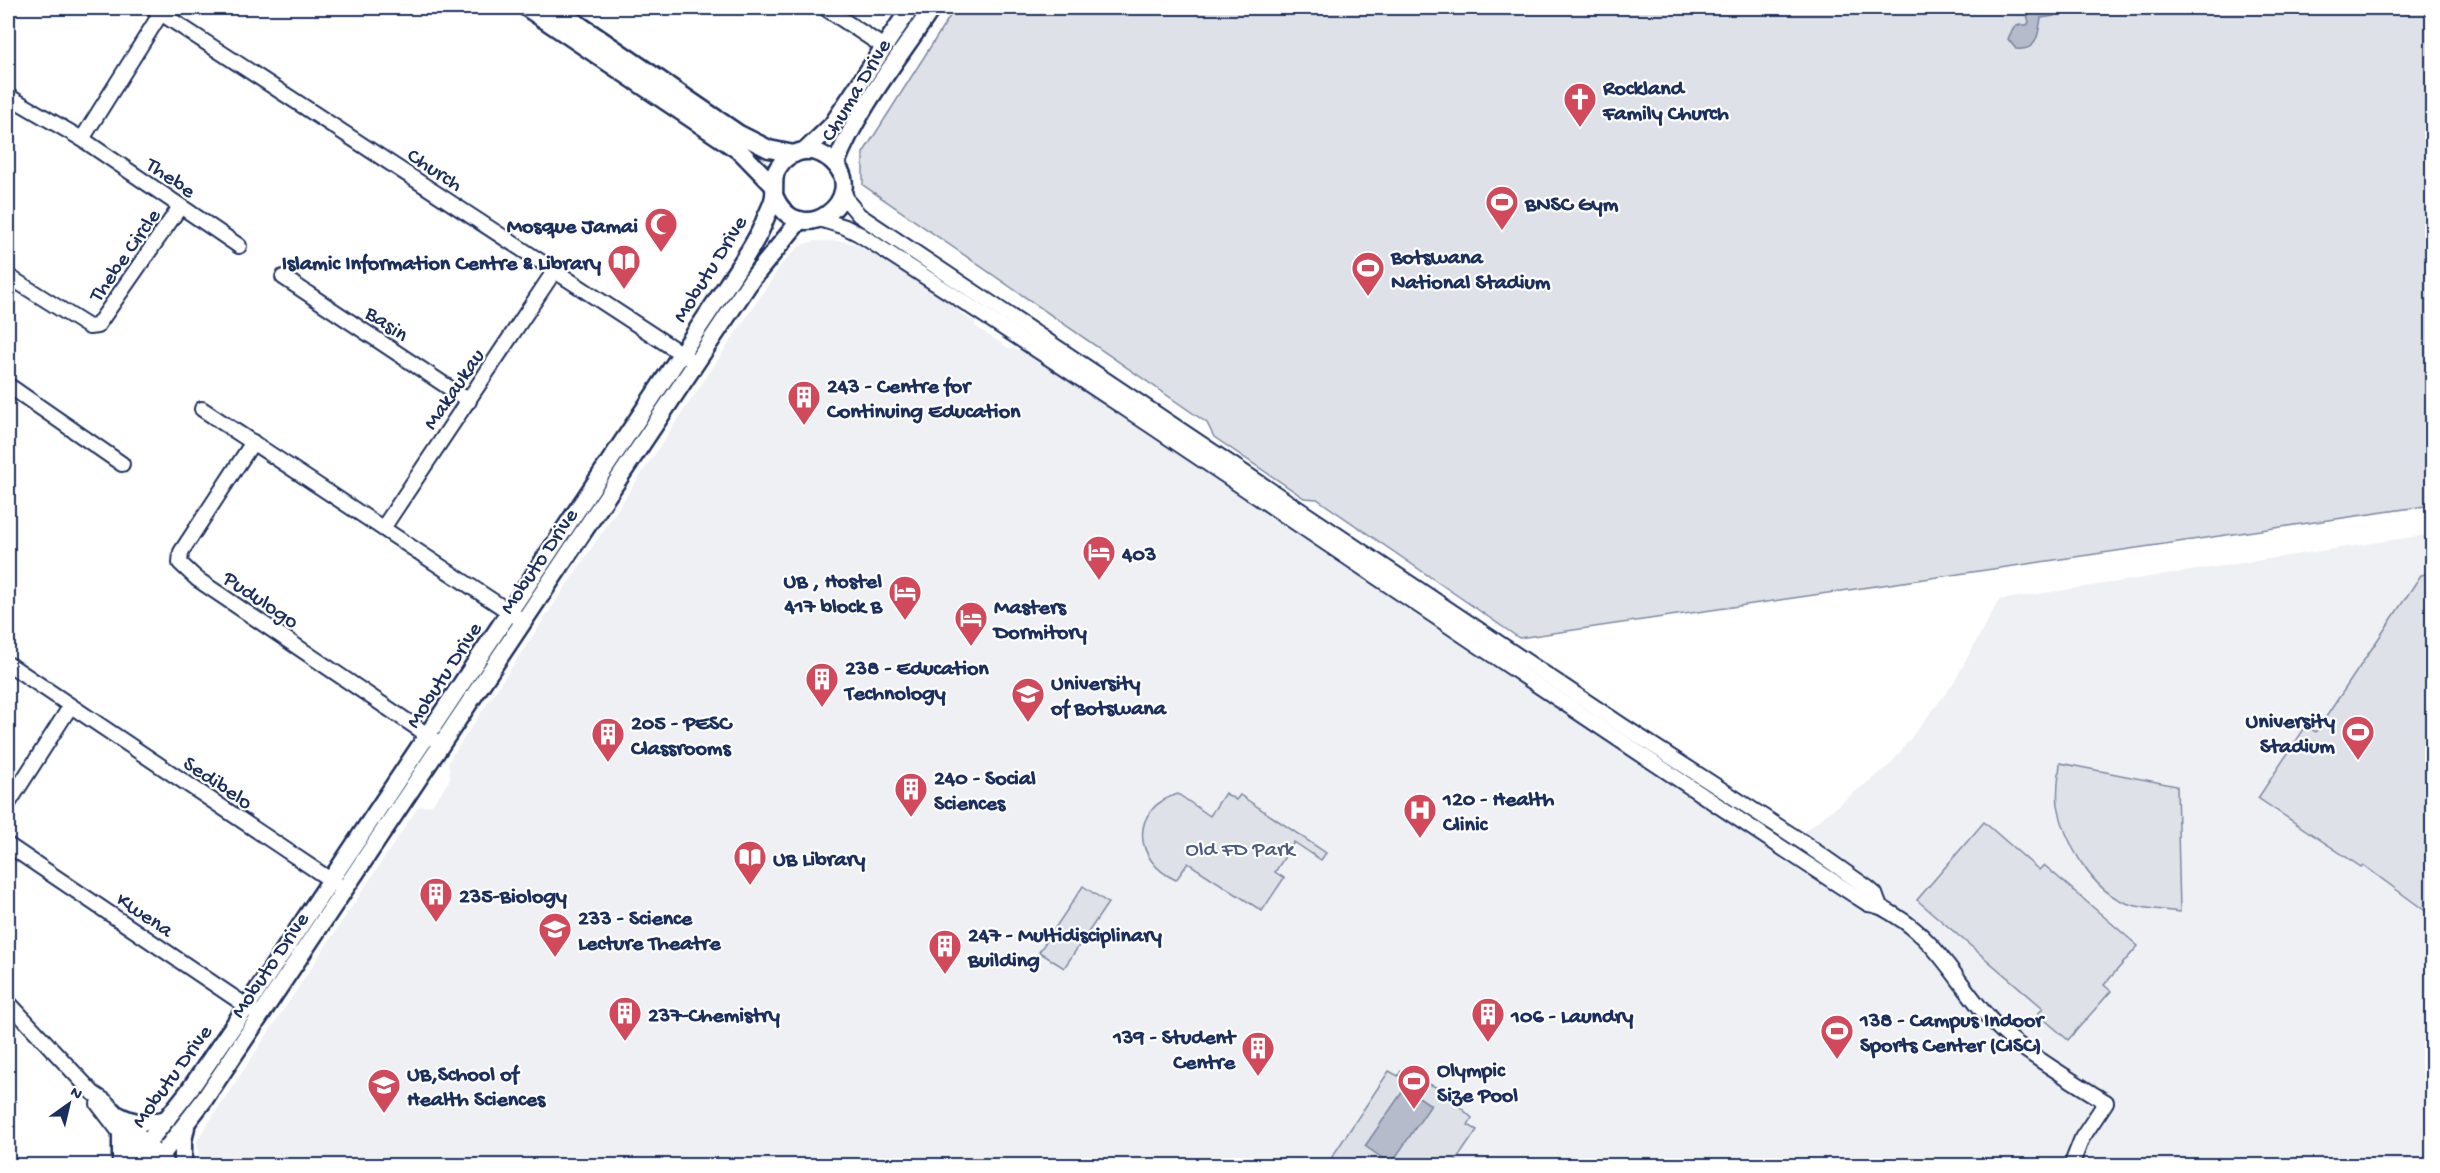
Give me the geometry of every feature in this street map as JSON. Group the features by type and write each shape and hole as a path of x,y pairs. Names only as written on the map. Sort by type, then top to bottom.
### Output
{"main road":[{"path":"527,8 741,152 773,190 784,211 800,220 819,219 835,208 843,190 842,176 836,164 827,157 817,152 769,149 739,134 555,8"},
{"name":"Chuma Drive","path":"800,152 832,125 910,8"},
{"name":"Chuma Drive","path":"836,164 846,140 863,112 932,8"},
{"path":"773,190 779,166 800,152"},
{"name":"Mobutu Drive","path":"139,1154 254,1011 517,617 681,353 758,236 773,190"},
{"name":"Mobuto Drive","path":"517,617 762,266 800,220"},
{"name":"Mobuto Drive","path":"159,1163 186,1124 254,1011"},
{"path":"118,1114 130,1121 141,1123 167,1119"},
{"path":"183,1166 186,1124"},
{"path":"121,1134 121,1166"}],"street":[{"path":"825,8 884,47"},
{"path":"81,139 157,10"},
{"name":"Church","path":"157,10 696,363"},
{"name":"Thebe","path":"8,96 81,139 239,246"},
{"path":"843,190 848,202 859,215 1618,732 1767,837 1868,904 1879,905 1927,939 1984,1011 2011,1039 2106,1102 2082,1138 2071,1166"},
{"name":"Thebe Circle","path":"8,276 89,327 97,326 180,207"},
{"path":"819,219 859,234 1618,732 1776,824 1868,888 1875,894 1879,905"},
{"name":"Makaukau","path":"382,528 555,270"},
{"name":"Basin","path":"283,277 469,401"},
{"path":"8,385 122,464"},
{"path":"202,409 517,617"},
{"name":"Pudulogo","path":"253,442 181,552 180,563 197,579 435,740"},
{"name":"Sedibelo","path":"10,665 338,885"},
{"path":"8,804 70,707"},
{"path":"1767,837 1776,824"},
{"name":"Kwena","path":"8,845 254,1011"},
{"path":"8,1002 93,1093 118,1114 139,1154"},
{"path":"93,1093 99,1107 139,1154 159,1163"}],"shaded area":[{"name":"University of Botswana","path":"815,241 845,241 858,245 906,272 959,307 959,312 976,323 975,326 1008,348 1024,351 1771,848 1786,864 1806,830 1890,765 1953,684 1999,600 2432,534 2432,1165 199,1166 197,1140 418,807 432,805 449,781 448,762 782,264 802,245"}],"green space":[{"path":"955,8 2432,8 2432,505 1519,638 1317,499 1304,498 1214,437 1207,423 863,185 863,153"},
{"name":"University Stadium","path":"2432,573 2432,907 2424,910 2363,865 2361,867 2258,798 2306,726 2316,732 2421,575"},
{"path":"2060,763 2177,786 2180,912 2129,904 2103,889 2092,877 2073,849 2061,819 2057,795"},
{"name":"Old FD Park","path":"1225,793 1236,800 1240,795 1326,853 1321,860 1294,842 1275,872 1284,878 1262,911 1188,863 1176,880 1151,861 1145,848 1142,835 1144,822 1151,811 1162,801 1178,794 1210,816"},
{"path":"1984,822 2039,870 2044,865 2138,946 2104,985 2111,991 2068,1040 2038,1014 2043,1008 1917,900"},
{"path":"1083,886 1108,903 1064,968 1039,952"},
{"name":"Olympic Size Pool","path":"1389,1071 1398,1076 1401,1071 1440,1089 1472,1118 1468,1125 1477,1130 1453,1165 1326,1166"}],"water":[{"path":"2025,8 2056,8 2054,16 2041,18 2038,36 2033,45 2016,49 2008,39 2015,28 2027,25 2029,22"},
{"path":"1405,1088 1431,1105 1391,1164 1365,1146"}],"place":[{"name":"Rockland Family Church","path":"1580,128"},
{"name":"BNSC Gym","path":"1502,231"},
{"name":"Mosque Jamai","path":"661,253"},
{"name":"Islamic Information Centre & Library","path":"624,290"},
{"name":"Botswana National Stadium","path":"1368,297"},
{"name":"243 - Centre for Continuing Education","path":"804,426"},
{"name":"403","path":"1099,581"},
{"name":"UB , Hostel 417 block B","path":"905,621"},
{"name":"Masters Dormitory","path":"971,647"},
{"name":"238 - Education Technology","path":"822,708"},
{"name":"University of Botswana","path":"1028,723"},
{"name":"University Stadium","path":"2358,761"},
{"name":"205 - PESC Classrooms","path":"608,763"},
{"name":"240 - Social Sciences","path":"911,818"},
{"name":"120 - Health Clinic","path":"1420,839"},
{"name":"UB Library","path":"750,886"},
{"name":"235-Biology","path":"436,923"},
{"name":"233 - Science Lecture Theatre","path":"555,958"},
{"name":"247 - Multidisciplinary Building","path":"945,975"},
{"name":"237-Chemistry","path":"625,1042"},
{"name":"106 - Laundry","path":"1488,1043"},
{"name":"138 - Campus Indoor Sports Center (CISC)","path":"1837,1060"},
{"name":"139 - Student Centre","path":"1258,1077"},
{"name":"Olympic Size Pool","path":"1414,1110"},
{"name":"UB,School of Health Sciences","path":"384,1114"}]}
